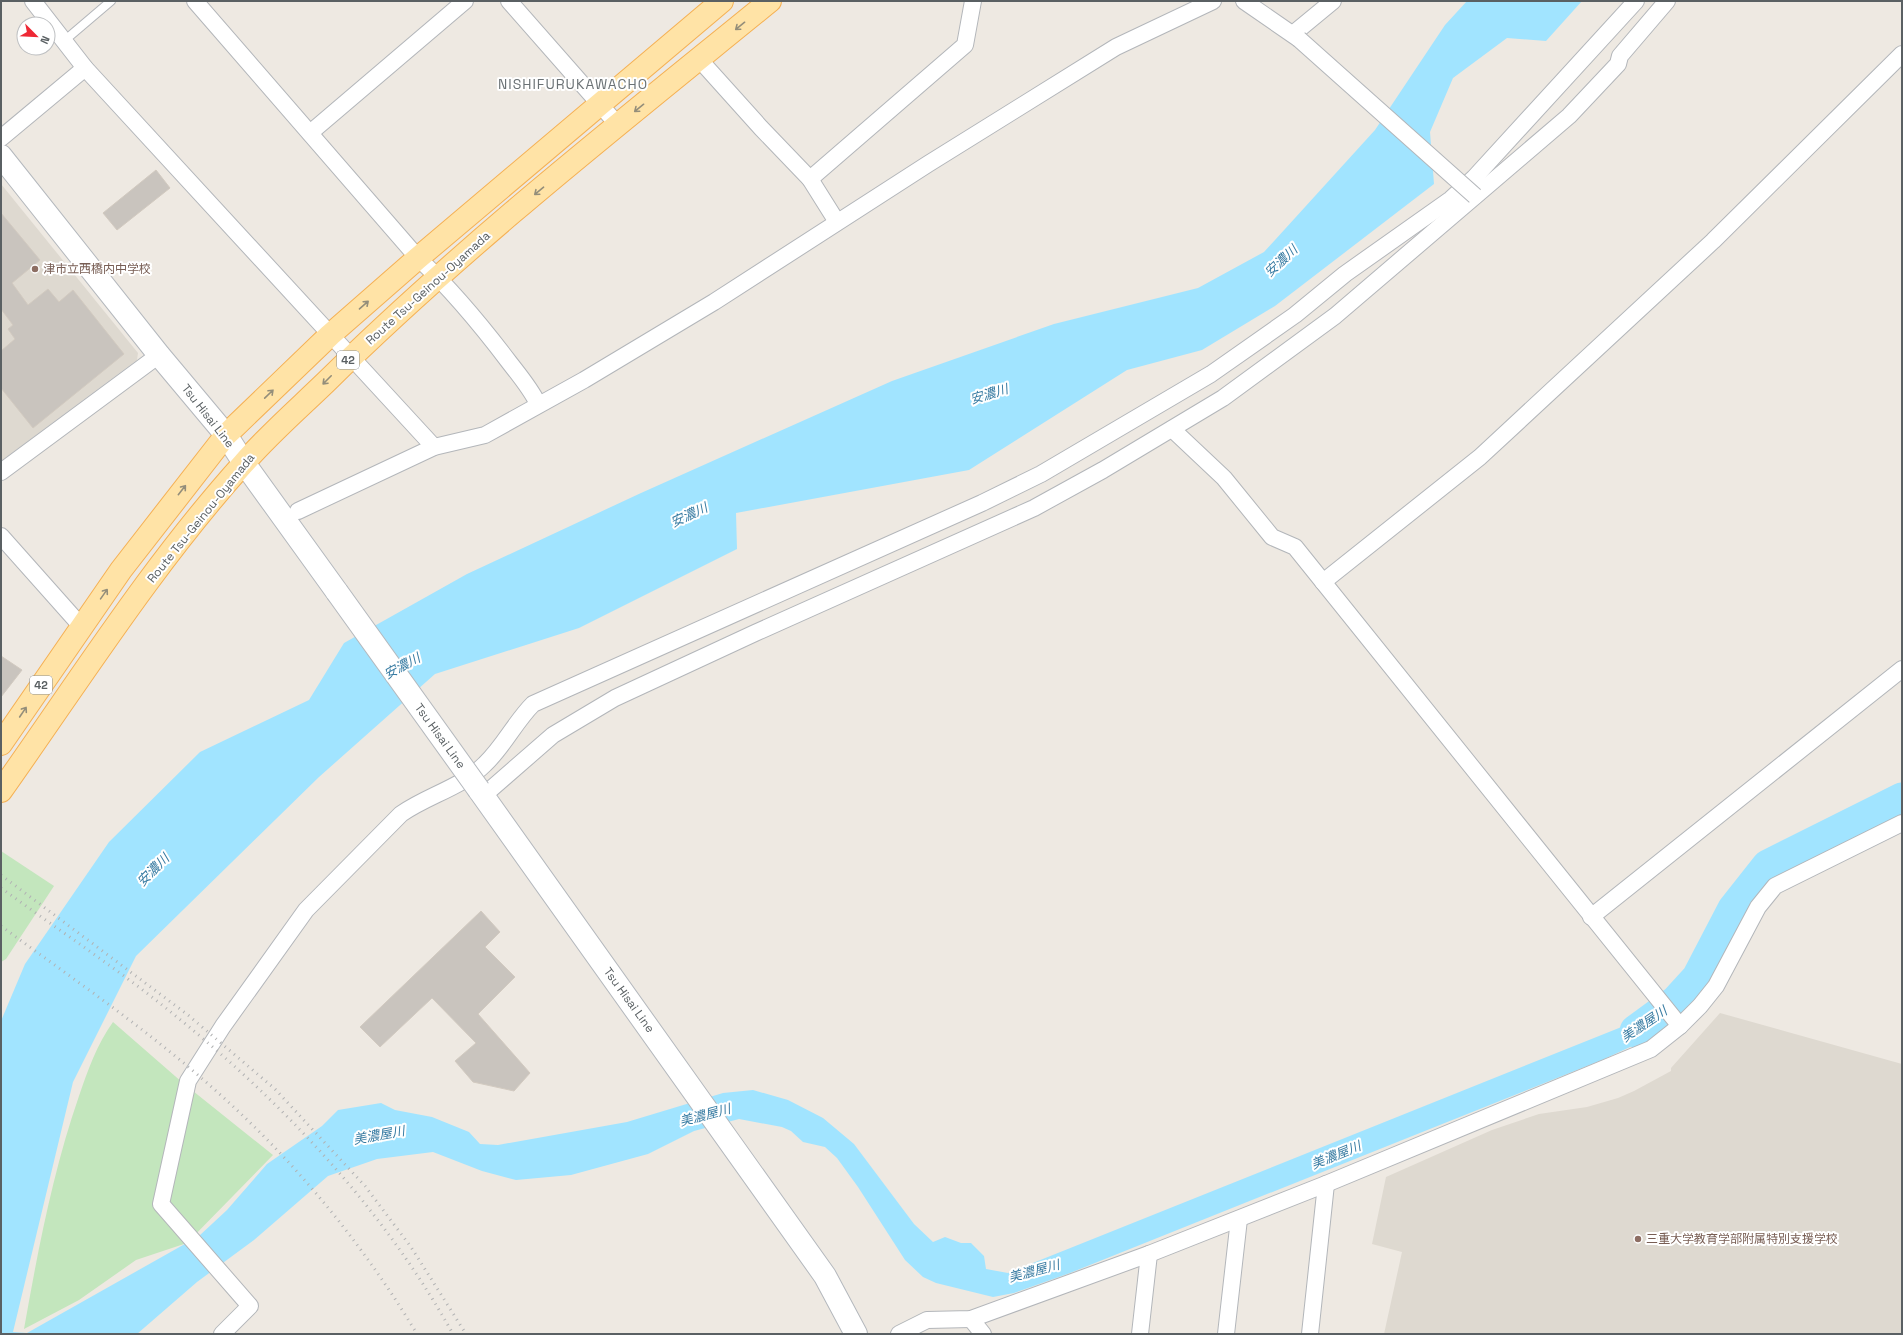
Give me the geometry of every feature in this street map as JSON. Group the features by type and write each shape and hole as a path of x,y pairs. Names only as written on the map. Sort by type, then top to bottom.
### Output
{"main road":[{"name":"42","path":"1,744 81,626 130,558 226,435 330,335 418,258 599,103 722,1"},
{"name":"Route Tsu-Geinou-Oyamada","path":"1,791 142,590 201,514 244,463 350,358 438,276 618,125 770,1"},
{"name":"Tsu Hisai Line","path":"1,156 159,355 226,435 244,463 680,1071 825,1276 856,1334"}],"street":[{"path":"33,1 85,68 285,284 350,358 434,447"},
{"path":"195,1 418,258 438,276 498,348 534,395 538,404"},
{"path":"310,133 465,1"},
{"path":"509,1 618,125"},
{"path":"810,179 965,45 973,1"},
{"path":"298,511 434,447 485,435 538,404 584,380 714,302 837,222 1116,47 1213,1"},
{"path":"1244,1 1296,36 1476,196"},
{"path":"1296,36 1333,1"},
{"path":"222,1334 250,1306 161,1204 188,1082 223,1026 306,910 401,814 413,805 452,788 485,765 521,716 533,704 982,503 1041,474 1211,374 1295,315 1346,274 1451,199 1485,167 1636,1"},
{"path":"481,793 553,735 615,698 748,636 1034,508 1172,429 1251,379 1335,316 1569,116 1618,64 1620,56 1667,1"},
{"path":"1323,582 1480,457 1713,241 1902,54"},
{"path":"699,59 761,128 810,179 837,222"},
{"path":"1,138 85,68"},
{"path":"1,472 159,355"},
{"path":"1172,429 1224,478 1272,537 1295,547 1680,1026"},
{"path":"1,536 81,626"},
{"path":"1591,917 1902,669"},
{"path":"899,1334 927,1320 971,1319 1149,1254 1326,1184 1651,1049 1680,1026 1700,1006 1716,986 1758,907 1775,886 1902,823"},
{"path":"1310,1334 1326,1184"},
{"path":"1226,1334 1239,1219"},
{"path":"1140,1334 1149,1254"},
{"path":"971,1319 983,1334"}],"lane":[{"path":"64,41 111,1"}],"shaded area":[{"name":"津市立西橋内中学校","path":"1,184 138,353 137,360 1,461"},
{"path":"1720,1013 1902,1064 1902,1334 1384,1334 1402,1252 1372,1244 1386,1177 1492,1130 1539,1114 1587,1107 1618,1098 1634,1091 1671,1071 1671,1068"}],"green space":[{"path":"1,851 54,886 6,959 1,962"},
{"path":"113,1022 183,1083 273,1155 187,1243 136,1260 79,1300 24,1329 41,1240 61,1153 89,1067 102,1039"}],"water":[{"name":"安濃川","path":"1467,1 1582,1 1546,41 1507,38 1453,78 1430,132 1434,184 1275,306 1202,350 1127,370 969,470 736,513 737,549 579,628 435,674 319,777 136,956 73,1082 13,1332 27,1333 199,1236 227,1210 267,1164 322,1126 338,1110 381,1103 395,1110 432,1117 469,1132 480,1144 498,1145 627,1122 723,1093 753,1090 788,1100 823,1118 854,1144 914,1224 933,1242 945,1237 961,1243 971,1243 984,1256 986,1269 1008,1273 1629,1024 1655,1006 1668,1024 1643,1041 1602,1060 1070,1273 1014,1293 993,1297 936,1283 923,1277 905,1260 858,1187 837,1158 825,1147 803,1142 791,1131 782,1127 739,1119 694,1131 648,1154 571,1175 516,1180 482,1171 433,1152 377,1159 328,1176 254,1240 197,1282 137,1334 1,1334 1,1021 25,964 109,842 200,752 309,700 344,643 467,574 641,493 892,381 1054,324 1198,288 1264,252 1375,130 1445,25"}],"building":[{"path":"156,170 170,188 117,230 103,213"},
{"name":"津市立西橋内中学校","path":"1,213 40,260 12,283 28,305 48,289 59,302 73,290 124,354 33,428 1,388 1,351 15,339 8,329 13,325 1,309"},
{"path":"1,656 22,670 1,697"},
{"path":"481,911 500,932 485,947 515,977 478,1014 530,1073 514,1091 473,1082 455,1061 476,1043 432,998 380,1047 360,1027"}],"waterway":[{"name":"美濃屋川","path":"1636,1031 1677,1001 1698,978 1734,909 1768,866 1902,799"}],"railway":[{"path":"1,875 188,1015 275,1089 365,1186 411,1247 466,1334"},
{"path":"1,888 157,1001 243,1074 283,1113 322,1153 393,1240 424,1286 453,1334"},
{"path":"1,926 110,1005 190,1068 244,1117 272,1145 325,1204 374,1268 417,1334"}],"place":[{"name":"津市立西橋内中学校","path":"35,269"},
{"name":"三重大学教育学部附属特別支援学校","path":"1638,1239"}],"district":[{"name":"NISHIFURUKAWACHO","path":"573,84"}]}
